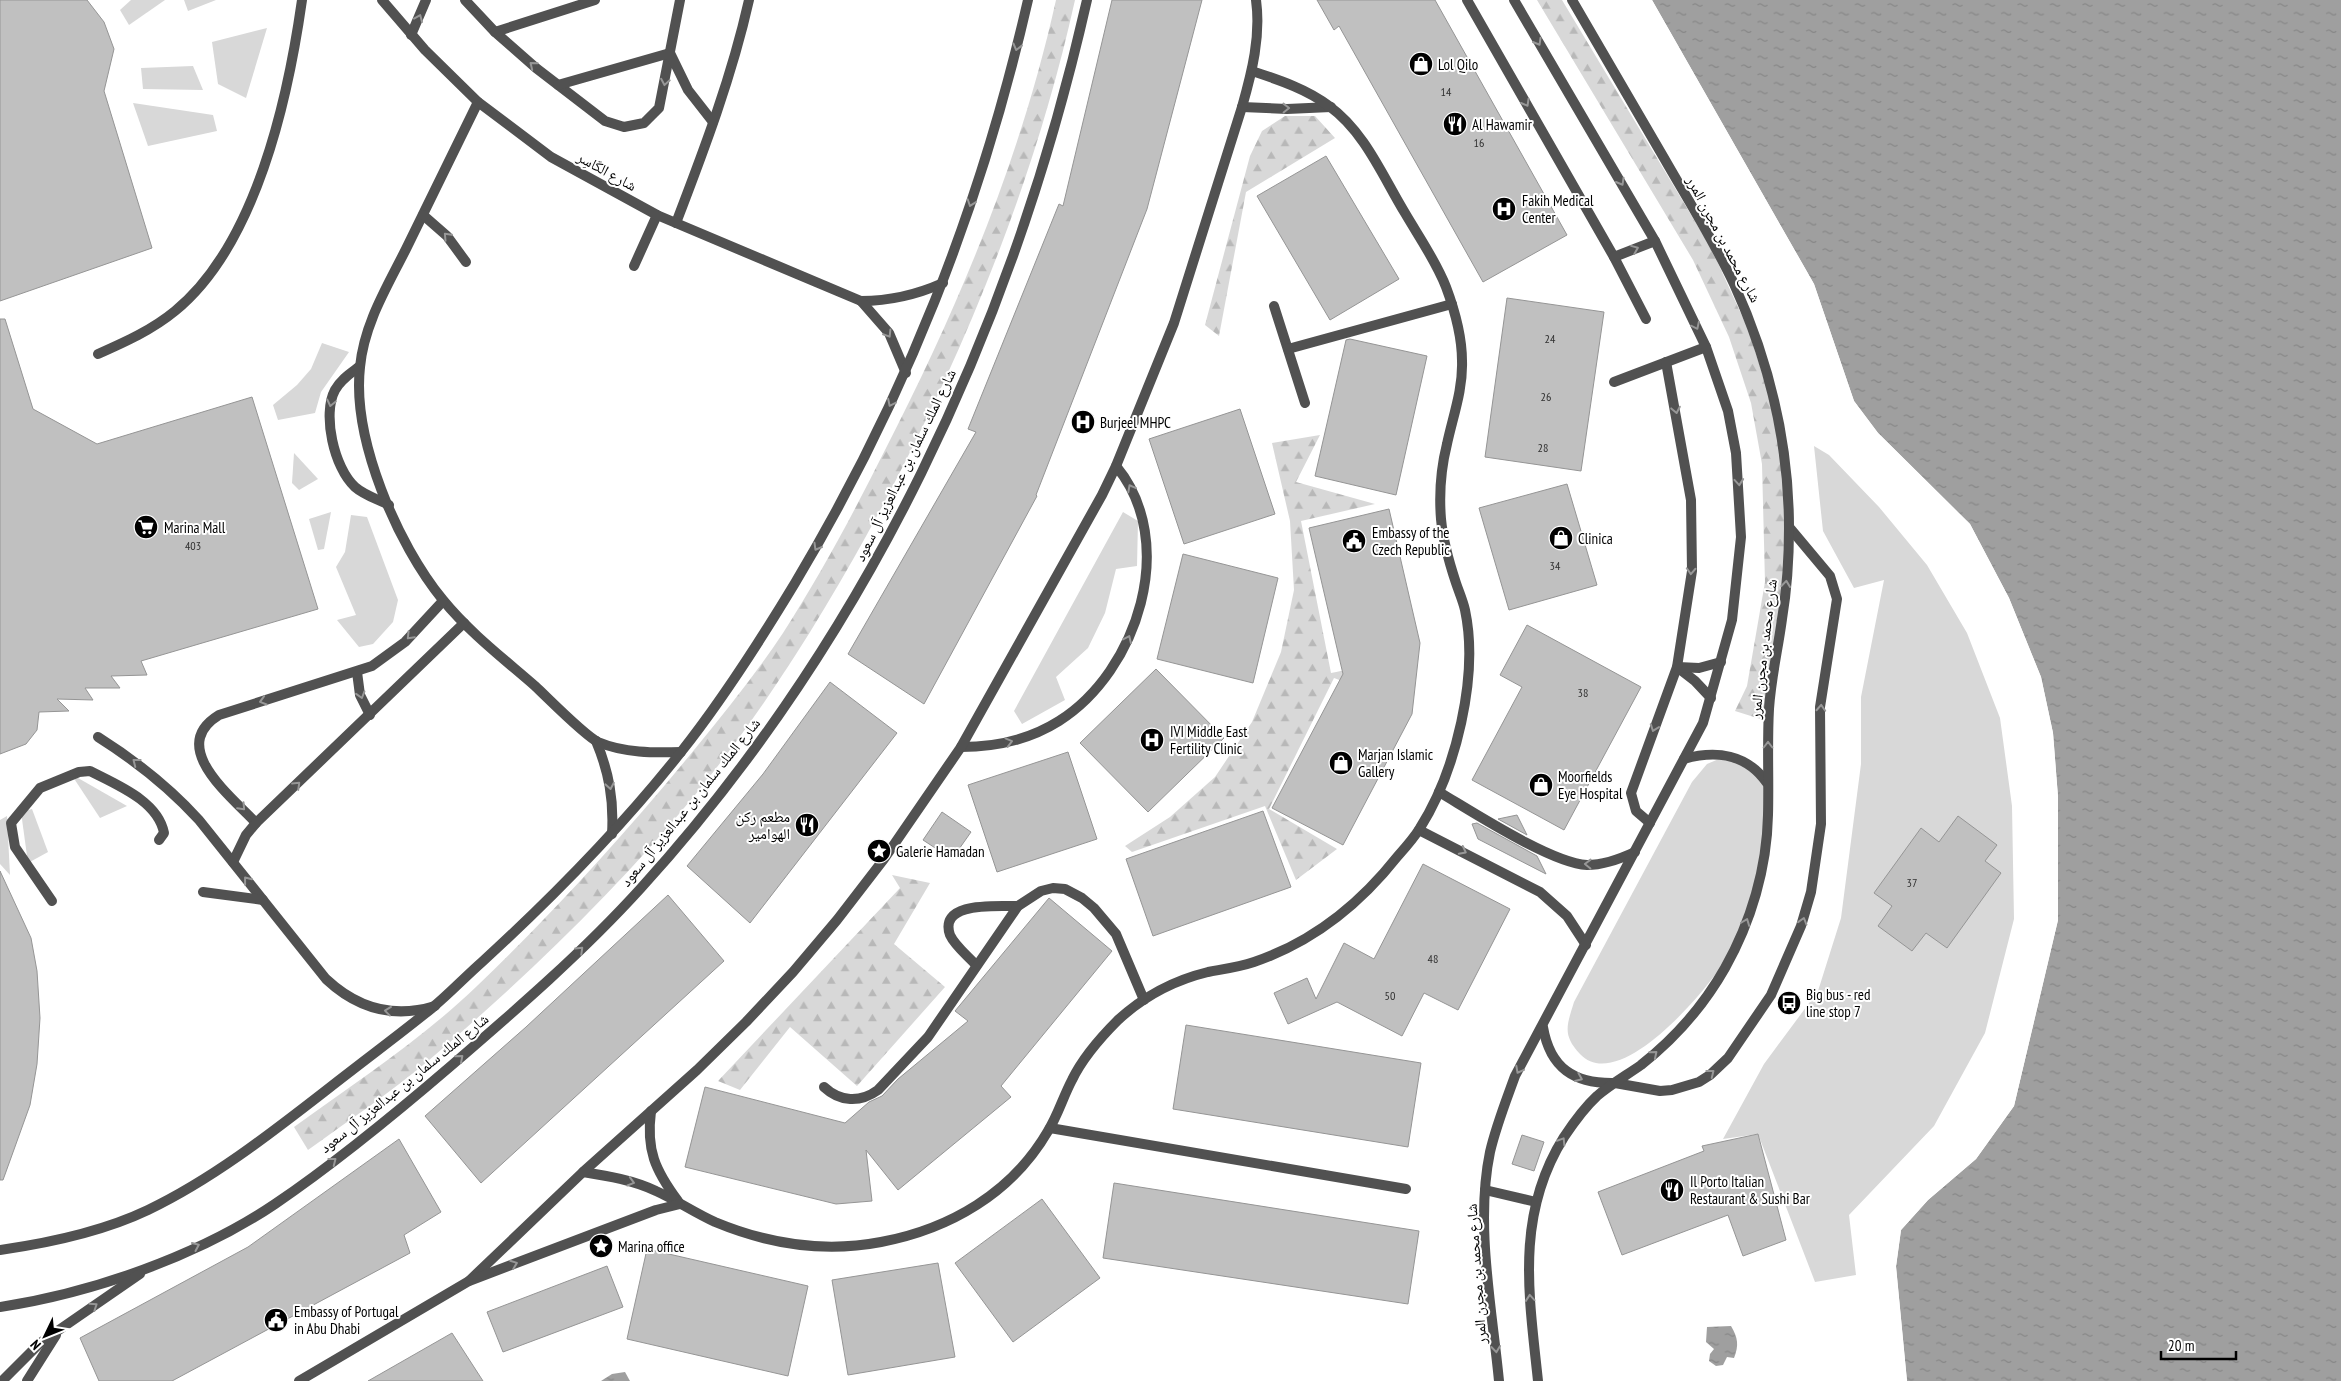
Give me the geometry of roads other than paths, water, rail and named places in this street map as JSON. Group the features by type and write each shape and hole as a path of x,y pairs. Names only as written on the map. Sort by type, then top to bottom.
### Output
{"street":[{"path":"98,354 136,336 176,310 196,290 227,247 251,200 277,122 290,67 302,0"},
{"name":"شارع الكَاسِر","path":"382,0 411,35 478,102 551,157 657,216 676,222 861,300 878,301 912,296 943,283"},
{"path":"411,35 426,0"},
{"path":"465,0 495,32 558,85 605,121 624,127 644,123 659,108 680,0"},
{"path":"495,32 594,0"},
{"path":"676,222 728,80 749,0"},
{"path":"0,1250 60,1239 111,1225 146,1212 194,1185 235,1158 436,1005 527,921 612,834 681,752 741,670 814,551 855,476 906,372 943,283 997,122 1028,0"},
{"name":"شارع الملك سلمان بن عبدالعزيز آل سعود","path":"0,1307 97,1286 151,1266 217,1236 274,1205 416,1096 526,1000 644,885 745,764 789,702 859,589 907,503 941,433 1002,288 1028,214 1055,129 1087,0"},
{"path":"469,1282 583,1172 746,1022 837,920 884,860 961,747 1102,495 1116,466 1174,323 1252,71 1257,30 1256,0"},
{"path":"1467,0 1614,257 1646,319"},
{"name":"شارع محمد بن مجرن المرر","path":"1499,1381 1488,1267 1485,1190 1490,1152 1500,1115 1516,1076 1702,723 1711,698 1732,620 1741,536 1736,453 1728,411 1706,347 1655,240 1514,0"},
{"name":"شارع محمد بن مجرن المرر","path":"1538,1381 1528,1272 1529,1237 1536,1202 1547,1168 1569,1129 1598,1096 1653,1054 1688,1020 1708,996 1736,947 1751,910 1760,879 1768,815 1769,705 1782,618 1787,573 1789,527 1787,481 1781,435 1762,356 1749,318 1714,245 1572,0"},
{"path":"558,85 670,53"},
{"path":"670,53 688,90 714,122"},
{"path":"583,1172 637,1183 736,1230 785,1244 847,1247 909,1236 940,1225 970,1210 1012,1178 1037,1149 1050,1128 1071,1082 1084,1060 1122,1017 1144,1000 1189,978 1256,961 1280,952 1309,936 1345,912 1364,894 1419,830 1439,792 1458,739 1467,680 1468,644 1465,608 1450,565 1441,520 1442,467 1461,386 1462,359 1459,332 1444,282 1369,151 1345,120 1331,106 1293,86 1252,71"},
{"path":"478,102 370,324 360,366 360,415 368,447 388,505 413,558 443,601 464,623 596,741 604,759 612,796 612,834"},
{"path":"1242,107 1287,109 1331,106"},
{"path":"423,215 448,236 466,262"},
{"path":"634,266 657,216"},
{"path":"1614,257 1655,240"},
{"name":"شارع الكَاسِر","path":"861,300 889,333 906,372"},
{"path":"1288,349 1452,304"},
{"path":"1274,306 1305,403"},
{"path":"1614,382 1706,347"},
{"path":"1650,823 1636,811 1631,794 1677,667 1692,571 1691,500 1666,362"},
{"path":"360,366 340,382 330,403 334,444 342,469 353,485 361,492 388,505"},
{"path":"961,747 996,745 1013,741 1037,732 1058,721 1079,706 1095,690 1121,652 1139,610 1144,587 1146,542 1137,499 1128,482 1116,466"},
{"path":"1543,1027 1545,1042 1551,1055 1560,1066 1572,1075 1585,1081 1660,1090 1686,1087 1710,1075 1728,1058 1771,995 1801,926 1811,892 1821,824 1820,707 1837,599 1830,576 1789,527"},
{"path":"256,823 202,762 199,745 204,727 219,715 357,672 389,655 405,642 443,601"},
{"path":"233,862 238,848 256,823 464,623"},
{"path":"1677,667 1699,668 1721,662"},
{"path":"1677,667 1695,681 1711,698"},
{"path":"357,672 360,695 370,715"},
{"path":"98,737 129,757 179,799 233,862 326,979 339,992 371,1008 403,1012 420,1010 436,1005"},
{"path":"596,741 638,752 681,752"},
{"path":"1684,759 1711,754 1731,756 1749,764 1760,772 1767,783"},
{"path":"52,901 15,847 11,822 40,788 80,772 90,771 150,807 162,824 164,833 159,840"},
{"path":"1439,792 1542,850 1572,863 1604,863 1635,852"},
{"path":"1419,830 1540,892 1568,916 1586,945"},
{"path":"824,1086 838,1097 855,1100 871,1095 878,1090 928,1038 1018,906 1041,891 1053,888 1065,889 1082,898 1094,908 1116,934 1144,1000"},
{"path":"203,892 264,900"},
{"path":"976,965 950,934 951,918 956,913 967,908 1018,906"},
{"path":"651,1111 649,1129 655,1164 662,1180 680,1204"},
{"path":"1050,1128 1406,1189"},
{"path":"1485,1190 1536,1202"},
{"path":"299,1381 469,1282 656,1210 680,1204"},
{"path":"2,1381 22,1359 59,1330 151,1266"},
{"path":"28,1381 59,1330"}],"water":[{"path":"1652,0 2341,0 2341,1381 1907,1381 1896,1266 1901,1230 1928,1200 1976,1159 2014,1106 2058,920 2058,797 2053,733 2041,677 2009,598 1970,524 1878,433 1854,401 1814,284"},
{"path":"1731,1326 1737,1342 1734,1358 1727,1357 1723,1365 1716,1366 1709,1361 1710,1354 1714,1349 1706,1342 1707,1327"},
{"path":"625,1372 630,1381 601,1381 612,1374"}],"place":[{"name":"Lol Qilo","path":"1421,64"},
{"name":"Al Hawamir","path":"1455,124"},
{"name":"Fakih Medical Center","path":"1504,209"},
{"name":"Burjeel MHPC","path":"1083,422"},
{"name":"Marina Mall","path":"146,527"},
{"name":"Clinica","path":"1561,538"},
{"name":"Embassy of the Czech Republic","path":"1354,541"},
{"name":"IVI Middle East Fertility Clinic","path":"1152,740"},
{"name":"Marjan Islamic Gallery","path":"1341,763"},
{"name":"Moorfields Eye Hospital","path":"1541,785"},
{"name":"مطعم ركن الهوامير","path":"807,825"},
{"name":"Galerie Hamadan","path":"879,851"},
{"name":"Big bus - red line stop 7","path":"1789,1003"},
{"name":"Il Porto Italian Restaurant & Sushi Bar","path":"1672,1190"},
{"name":"Marina office","path":"601,1246"},
{"name":"Embassy of Portugal in Abu Dhabi","path":"276,1320"}]}
